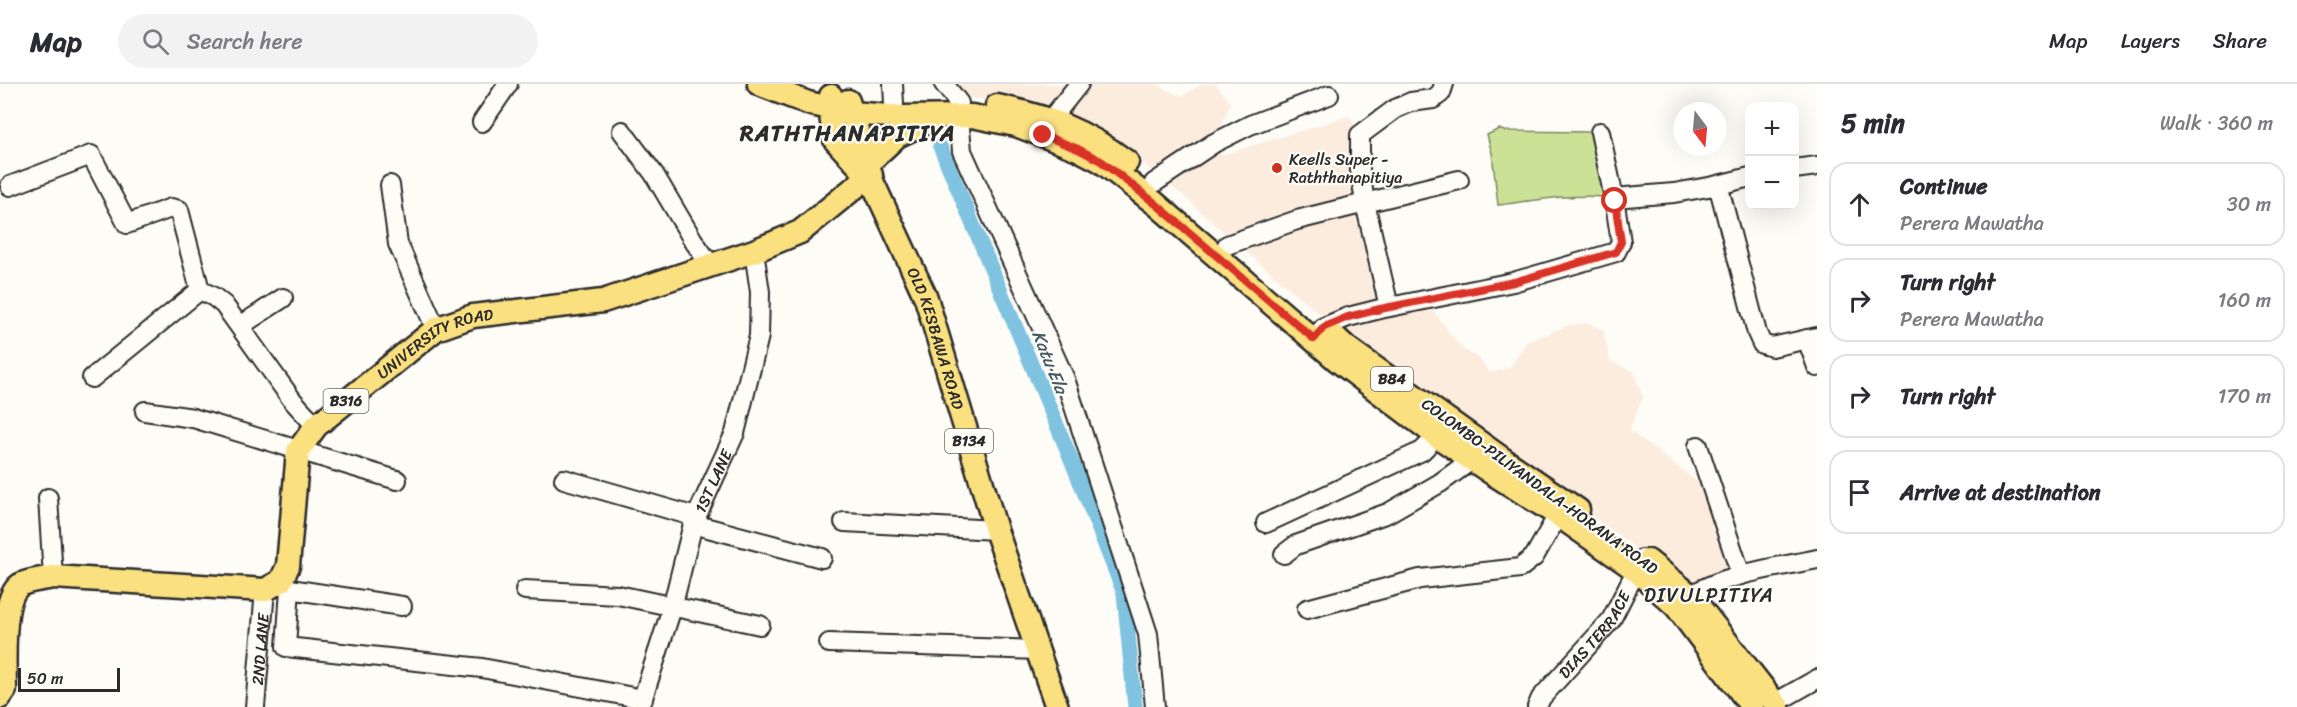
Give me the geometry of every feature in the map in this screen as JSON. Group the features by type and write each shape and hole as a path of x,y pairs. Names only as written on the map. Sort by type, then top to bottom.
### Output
{"main road":[{"name":"COLOMBO-PILIYANDALA-HORANA ROAD","path":"759,84 794,90 840,104 902,117 997,106 1047,127 1078,149 1101,161 1319,333 1347,348 1639,563 1683,600 1777,705"},
{"name":"OLD KESBAWA ROAD","path":"794,90 835,140 870,171"},
{"name":"COLOMBO-PILIYANDALA-HORANA ROAD","path":"840,104 893,94 952,112"},
{"name":"OLD KESBAWA ROAD","path":"840,104 926,298 996,530 1057,707"},
{"path":"835,140 840,104"},
{"name":"UNIVERSITY ROAD","path":"298,451 316,426 436,329 472,316 603,301 754,251 800,232 859,184 897,136 910,128 952,112"},
{"name":"COLOMBO-PILIYANDALA-HORANA ROAD","path":"1047,127 1087,134 1109,148 1227,245 1319,333 1337,360 1437,435 1558,515 1639,563"},
{"path":"0,697 5,690 5,615 10,596 21,584 53,577 279,586 288,566 298,451"},
{"name":"COLOMBO-PILIYANDALA-HORANA ROAD","path":"1683,600 1752,707"}],"street":[{"path":"482,123 508,84"},
{"path":"944,84 962,151 1065,379 1148,634 1155,707"},
{"path":"1047,127 1079,84"},
{"path":"1389,307 1365,202 1360,170 1360,135 1395,109 1411,102 1433,99 1441,93 1444,84"},
{"path":"1154,183 1214,143 1250,125 1329,95"},
{"path":"622,131 654,174 711,266"},
{"path":"1319,333 1348,317 1514,282 1616,252 1621,242 1600,132"},
{"path":"10,186 92,155 128,225 171,208 178,210 200,291"},
{"path":"1799,169 1817,166"},
{"path":"1614,198 1665,194 1745,178"},
{"path":"1227,245 1297,220 1459,180"},
{"path":"390,185 398,244 436,329"},
{"path":"1714,186 1720,192 1757,333 1762,344 1772,347 1812,338 1817,367"},
{"name":"1ST LANE","path":"642,703 672,608 694,521 735,433 759,336 760,292 754,251"},
{"path":"200,291 214,297 224,305 293,401 316,426"},
{"path":"92,378 200,291"},
{"path":"240,326 283,298"},
{"path":"145,411 193,418 397,480"},
{"path":"1266,524 1422,451 1437,435"},
{"path":"1698,446 1741,575"},
{"path":"1284,554 1296,545 1388,513 1440,483 1473,459"},
{"path":"564,479 694,521 822,558"},
{"path":"48,498 53,577"},
{"path":"1307,609 1420,579 1520,568 1534,557 1558,515"},
{"path":"844,522 996,530"},
{"path":"1683,600 1741,575 1817,559"},
{"name":"DIAS TERRACE","path":"1537,707 1541,698 1611,620 1639,563"},
{"path":"402,606 279,586 286,647 482,668 642,703"},
{"name":"2ND LANE","path":"255,707 279,586"},
{"path":"525,590 618,595 760,625"},
{"path":"830,643 1039,650"},
{"path":"1777,705 1817,679"}],"shaded area":[{"path":"938,84 1156,84 1181,97 1203,84 1215,84 1231,103 1222,123 1218,146 1222,155 1349,116 1360,135 1389,307 1427,299 1461,348 1478,358 1490,373 1509,368 1527,342 1567,326 1587,323 1603,330 1610,361 1633,371 1643,397 1629,430 1705,488 1741,575 1692,593 1648,557 1327,320 1185,197 1123,148 1024,104 941,92"}],"green space":[{"path":"1499,129 1504,131 1600,132 1614,198 1570,197 1498,205 1492,153 1487,135"}],"waterway":[{"name":"Katu Ela","path":"940,146 1071,459 1124,593 1135,707"}],"place":[{"name":"Keells Super - Raththanapitiya","path":"1277,168"}],"district":[{"name":"RATHTHANAPITIYA","path":"848,133"},
{"name":"DIVULPITIYA","path":"1709,595"}],"route":[{"path":"1043,135 1101,161 1156,204 1314,339 1324,327 1348,317 1514,282 1616,252 1621,242 1615,201"}]}
